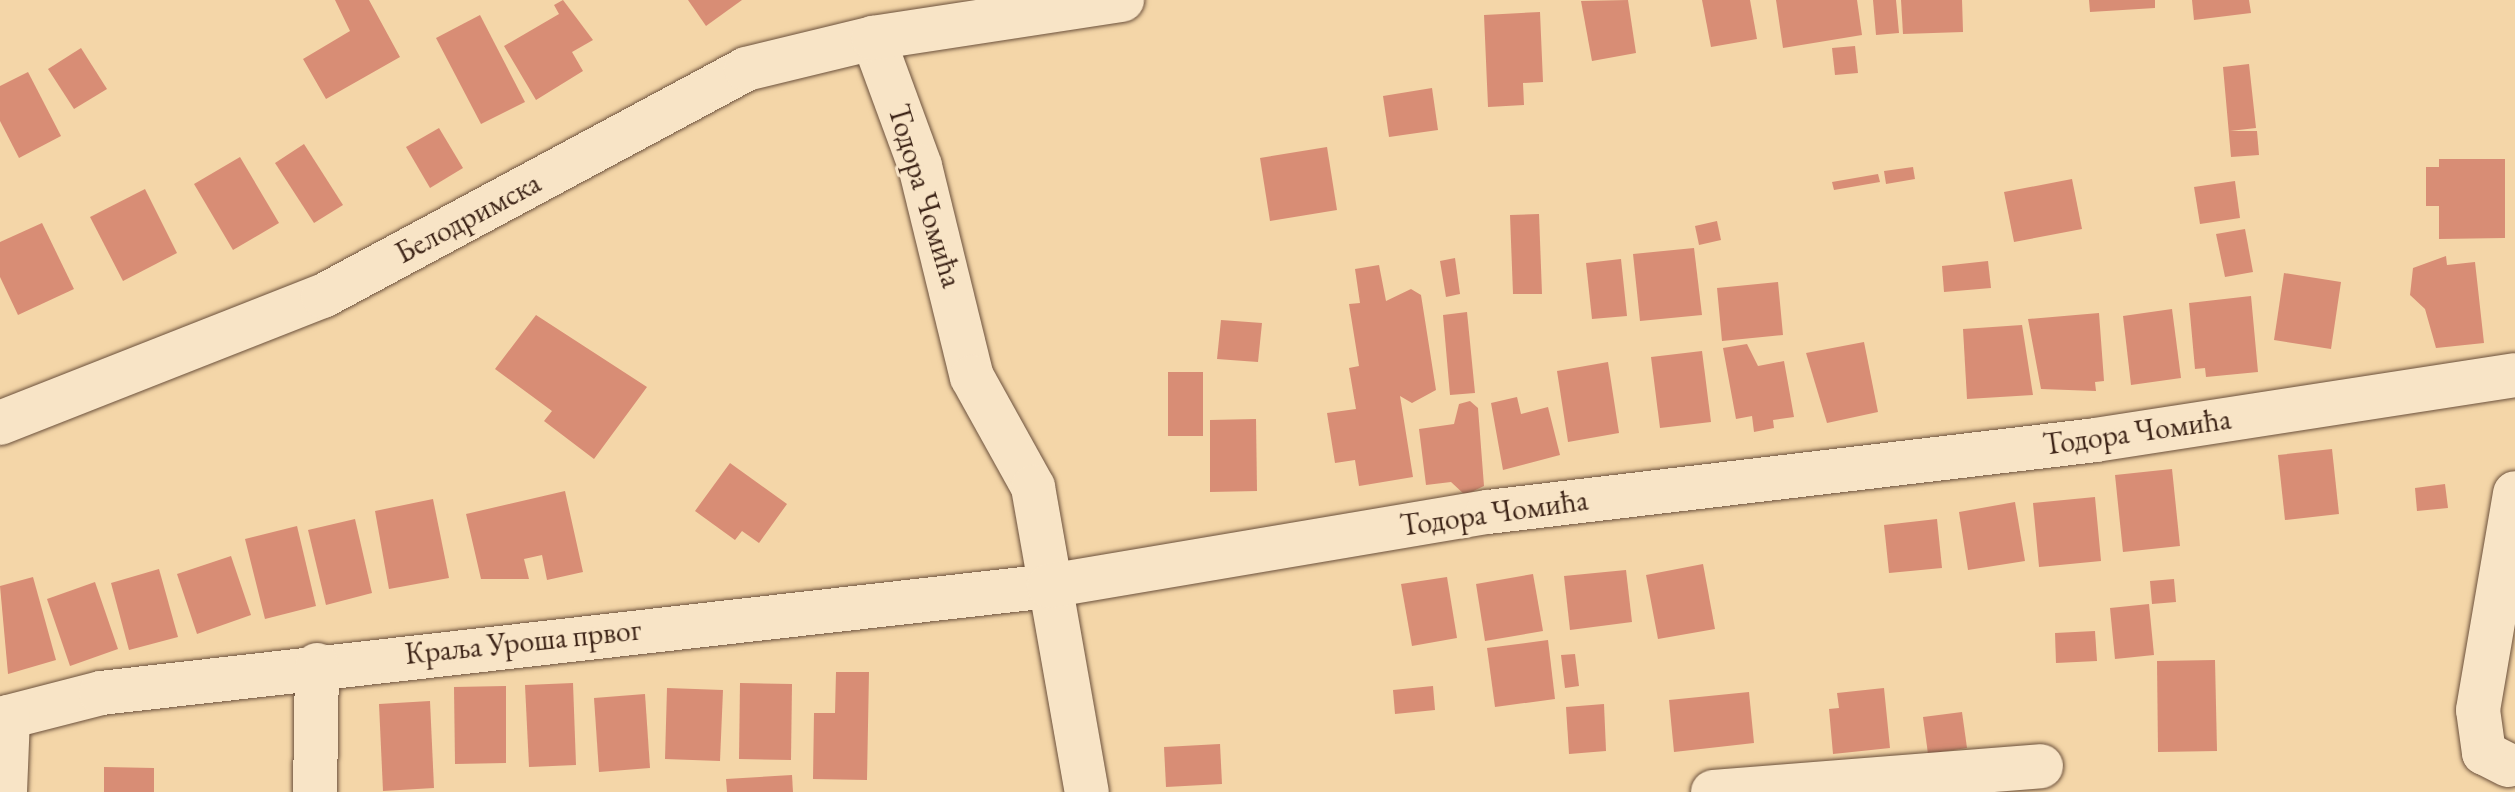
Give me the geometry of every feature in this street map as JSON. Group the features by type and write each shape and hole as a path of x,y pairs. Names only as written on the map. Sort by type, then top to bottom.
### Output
{"street":[{"path":"938,30 971,0"},
{"name":"Белодримска","path":"0,423 323,296 746,69 873,38 1122,0"},
{"name":"Тодора Чомића","path":"873,38 920,166 972,377 1033,487 1049,586 1488,512 2096,440 2515,375"},
{"path":"2508,774 2484,753 2478,710 2515,493"},
{"path":"1049,586 1087,792"},
{"name":"Краља Уроша првог","path":"4,718 101,693 317,665 1049,586"},
{"path":"315,792 317,665"},
{"path":"4,718 5,792"},
{"path":"1713,792 2041,766"}],"building":[{"path":"335,0 369,0 400,57 326,99 303,59 350,31"},
{"path":"563,0 593,40 572,52 583,71 536,100 504,46 559,14 554,5"},
{"path":"688,0 742,0 706,26"},
{"path":"1628,0 1636,53 1592,61 1581,1"},
{"path":"1702,0 1750,0 1757,39 1711,47"},
{"path":"1776,0 1857,0 1862,35 1783,48"},
{"path":"1873,0 1896,0 1899,33 1876,35"},
{"path":"1901,0 1962,0 1963,32 1903,34"},
{"path":"2089,0 2155,0 2155,8 2090,12"},
{"path":"2192,0 2249,0 2251,13 2194,20"},
{"path":"1540,12 1543,82 1523,83 1524,105 1488,107 1484,15"},
{"path":"480,15 525,102 481,124 436,38"},
{"path":"1855,46 1858,73 1835,75 1832,48"},
{"path":"81,48 107,89 74,109 48,69"},
{"path":"2249,64 2256,128 2230,131 2257,131 2259,155 2231,157 2223,67"},
{"path":"28,72 61,136 19,158 0,121 0,86"},
{"path":"1432,88 1438,130 1389,137 1383,96"},
{"path":"439,128 463,168 430,188 406,147"},
{"path":"304,144 343,205 314,223 275,163"},
{"path":"1327,147 1337,210 1270,221 1260,158"},
{"path":"240,157 279,223 233,250 194,184"},
{"path":"2439,159 2505,159 2505,238 2439,239 2439,206 2426,206 2426,167 2439,167"},
{"path":"1913,167 1915,179 1886,184 1884,171"},
{"path":"1878,174 1880,182 1834,190 1832,182"},
{"path":"2072,179 2082,229 2014,242 2004,192"},
{"path":"2235,181 2240,218 2200,224 2194,187"},
{"path":"145,189 177,253 123,281 90,217"},
{"path":"1539,214 1542,294 1513,294 1510,215"},
{"path":"1717,221 1721,240 1699,245 1695,226"},
{"path":"42,223 74,289 18,315 0,277 0,242"},
{"path":"2245,229 2253,272 2225,277 2216,234"},
{"path":"1694,248 1702,315 1640,321 1633,254"},
{"path":"2446,256 2447,265 2475,262 2484,343 2436,348 2425,309 2410,295 2413,268"},
{"path":"1455,258 1460,294 1446,297 1440,261"},
{"path":"1621,259 1627,316 1592,319 1586,263"},
{"path":"1988,261 1991,288 1944,292 1942,266"},
{"path":"1379,265 1386,301 1411,289 1421,295 1436,390 1412,403 1400,396 1413,477 1359,486 1355,460 1335,463 1327,413 1356,409 1349,368 1359,366 1349,304 1360,303 1355,269"},
{"path":"2284,273 2341,282 2331,349 2274,340"},
{"path":"1778,282 1783,335 1722,341 1717,288"},
{"path":"2251,296 2258,372 2206,377 2205,368 2195,369 2189,303"},
{"path":"2172,309 2181,378 2131,385 2123,316"},
{"path":"1467,312 1475,393 1450,395 1443,315"},
{"path":"2099,313 2104,381 2095,382 2096,391 2041,389 2028,319"},
{"path":"536,315 647,387 594,459 544,421 552,411 495,369"},
{"path":"1221,320 1262,323 1258,362 1217,359"},
{"path":"2022,325 2033,395 1967,399 1963,329"},
{"path":"1864,342 1878,412 1827,423 1806,353"},
{"path":"1747,344 1758,366 1784,361 1794,417 1773,420 1774,428 1754,432 1752,416 1736,419 1723,348"},
{"path":"1702,351 1711,422 1660,428 1651,357"},
{"path":"1608,362 1619,433 1568,442 1557,371"},
{"path":"1168,372 1203,372 1203,436 1168,436"},
{"path":"1517,397 1521,414 1548,407 1560,455 1503,470 1491,403"},
{"path":"1470,401 1478,408 1484,486 1465,495 1451,482 1426,485 1419,429 1454,424 1459,404"},
{"path":"1256,419 1257,491 1210,492 1210,420"},
{"path":"2332,449 2339,514 2285,520 2278,455"},
{"path":"730,463 787,504 759,543 742,531 735,540 695,511"},
{"path":"2172,469 2180,546 2123,552 2115,475"},
{"path":"2445,484 2448,508 2417,511 2415,488"},
{"path":"565,491 583,572 547,580 542,555 524,559 529,579 481,579 466,514"},
{"path":"2095,497 2101,561 2039,567 2033,503"},
{"path":"433,499 449,578 389,589 375,511"},
{"path":"2015,502 2025,561 1968,570 1959,512"},
{"path":"355,519 372,593 326,605 308,530"},
{"path":"1937,519 1942,568 1889,573 1884,525"},
{"path":"297,526 316,606 265,619 245,539"},
{"path":"231,556 251,615 197,634 177,574"},
{"path":"1703,564 1715,629 1658,639 1646,575"},
{"path":"159,569 178,637 129,650 111,583"},
{"path":"1626,570 1632,622 1570,630 1564,576"},
{"path":"1533,574 1543,631 1485,641 1476,584"},
{"path":"33,577 56,660 8,674 0,586"},
{"path":"1447,577 1457,638 1412,646 1401,584"},
{"path":"2174,579 2176,602 2152,604 2150,581"},
{"path":"95,582 118,649 70,666 47,599"},
{"path":"2149,604 2154,655 2115,659 2110,608"},
{"path":"2095,631 2097,661 2056,663 2055,633"},
{"path":"1548,640 1555,699 1495,707 1487,648"},
{"path":"1575,654 1579,686 1565,688 1561,655"},
{"path":"2215,660 2217,751 2158,752 2157,661"},
{"path":"836,672 869,672 867,780 813,779 814,713 835,713"},
{"path":"573,683 576,765 529,767 525,685"},
{"path":"740,683 792,684 791,760 739,759"},
{"path":"506,686 506,763 455,764 454,687"},
{"path":"1433,686 1435,710 1395,714 1393,690"},
{"path":"667,688 723,690 720,761 665,759"},
{"path":"1884,688 1890,748 1833,754 1829,709 1839,708 1837,693"},
{"path":"1749,692 1754,743 1674,752 1669,700"},
{"path":"645,694 650,768 599,772 594,698"},
{"path":"430,701 434,788 383,791 379,704"},
{"path":"1604,704 1606,751 1569,754 1566,707"},
{"path":"1962,712 1967,748 1928,754 1923,717"},
{"path":"1220,744 1222,784 1166,787 1164,747"},
{"path":"104,767 154,768 154,792 104,792"},
{"path":"792,775 793,792 727,792 726,779"}]}
